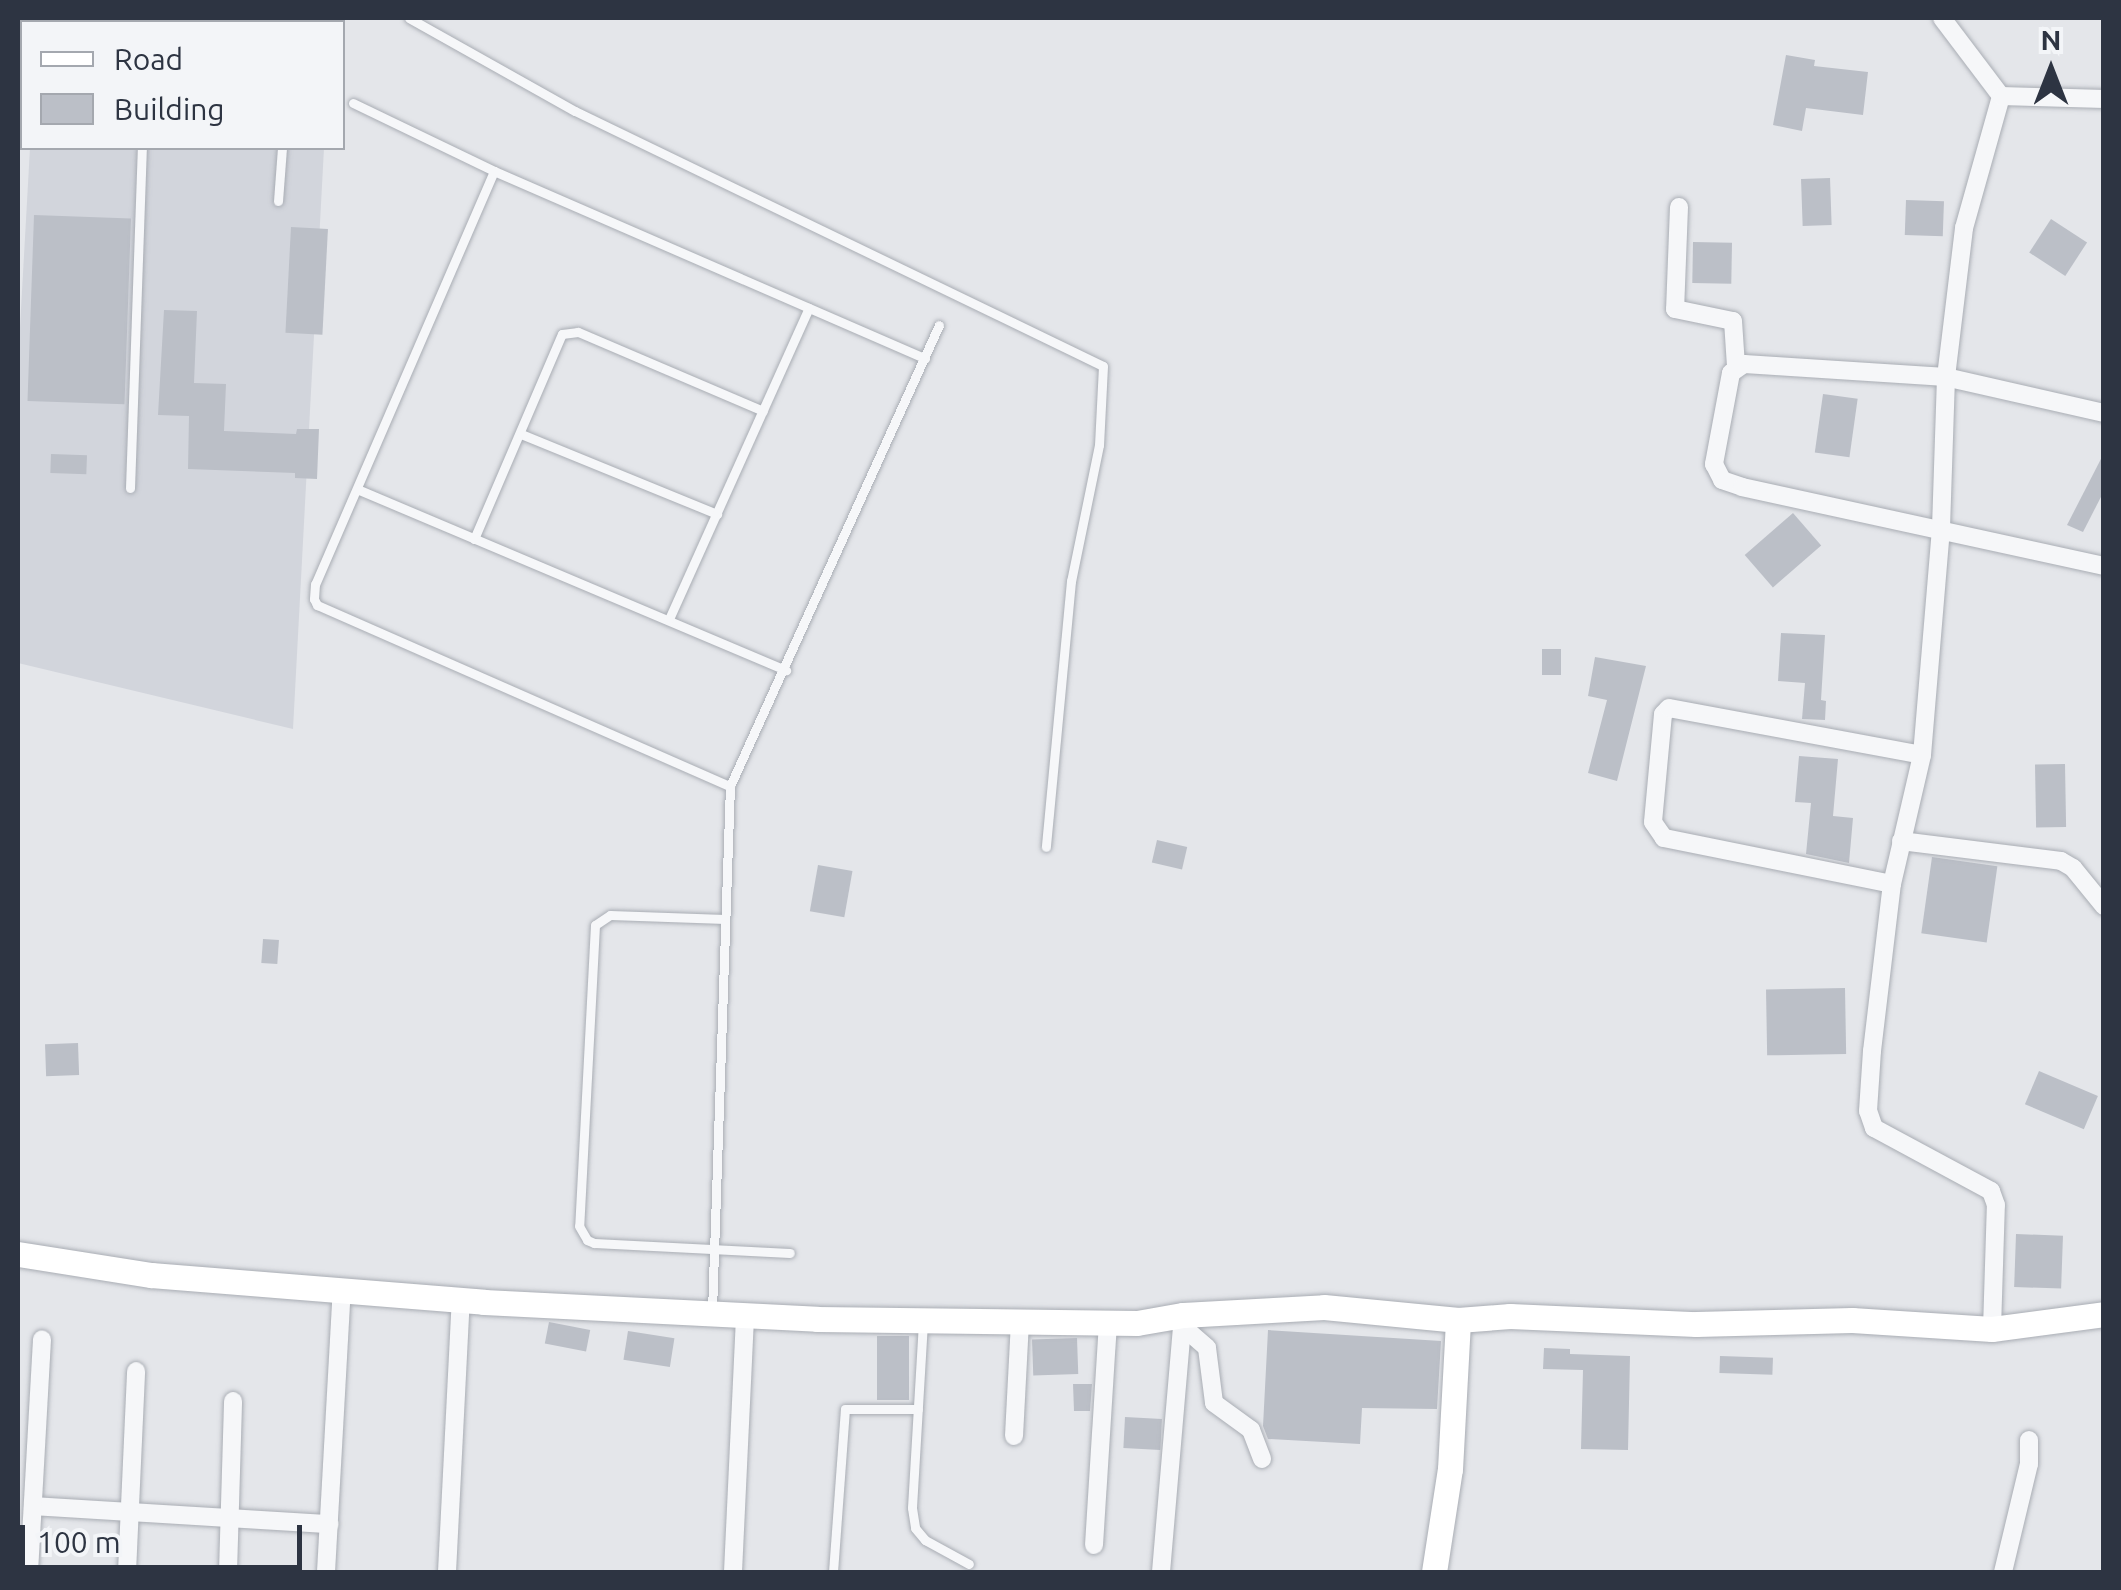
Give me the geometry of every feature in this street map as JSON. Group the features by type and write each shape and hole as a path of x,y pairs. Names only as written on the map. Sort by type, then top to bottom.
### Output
{"street":[{"path":"1942,18 2001,96"},
{"path":"2001,96 2104,99"},
{"path":"1992,1329 1996,1205 1991,1191 1874,1128 1868,1110 1892,884 1922,755 1941,528 1946,377 1964,228 2001,96"},
{"path":"1679,207 1675,308 1733,321 1736,366 1714,456 1722,480 2104,566"},
{"path":"1736,366 1768,364 1946,377 2104,413"},
{"path":"1892,884 1664,838 1653,822 1663,714 1669,708 1922,755"},
{"path":"1902,841 2061,861 2073,868 2104,906"},
{"path":"18,1254 151,1274 461,1300 745,1315 1108,1322 1324,1308 1458,1320 1510,1316 1696,1324 1852,1320 1992,1329 2104,1314"},
{"path":"326,1572 342,1290"},
{"path":"447,1572 461,1300"},
{"path":"733,1572 745,1315"},
{"path":"1183,1320 1207,1348 1214,1403 1251,1430 1262,1459"},
{"path":"1161,1572 1183,1320"},
{"path":"1434,1572 1450,1468 1458,1320"},
{"path":"1014,1436 1020,1321"},
{"path":"1094,1545 1108,1322"},
{"path":"29,1572 42,1340"},
{"path":"127,1572 136,1371"},
{"path":"228,1572 233,1401"},
{"path":"2003,1572 2029,1464 2029,1440"},
{"path":"33,1506 329,1524"}],"lane":[{"path":"409,18 575,111 1103,366 1099,445 1071,581 1046,847"},
{"path":"353,103 494,171 925,358"},
{"path":"130,488 142,150"},
{"path":"278,201 282,150"},
{"path":"494,171 315,584 317,605 730,786"},
{"path":"670,618 809,308"},
{"path":"712,1313 730,786 786,670 939,324"},
{"path":"474,539 521,434 557,339 570,332 763,412"},
{"path":"521,434 717,514"},
{"path":"357,489 786,670"},
{"path":"725,920 610,915 595,925 579,1226 587,1240 594,1243 790,1253"},
{"path":"924,1320 912,1508 916,1528 925,1540 969,1564"},
{"path":"832,1572 845,1409 918,1409"}],"shaded area":[{"path":"38,18 331,18 331,20"},
{"path":"30,150 324,150 293,729 18,663 18,363"}],"building":[{"path":"1786,55 1815,60 1814,66 1868,72 1863,115 1806,108 1802,131 1773,125"},
{"path":"1830,178 1832,225 1803,226 1801,179"},
{"path":"1906,200 1944,201 1943,236 1905,235"},
{"path":"34,215 131,218 124,404 28,401"},
{"path":"2051,219 2087,242 2065,276 2029,253"},
{"path":"291,227 328,229 322,335 285,333"},
{"path":"1693,242 1732,243 1731,284 1692,283"},
{"path":"164,310 197,311 194,383 226,384 224,431 296,434 297,429 319,429 317,479 295,478 295,473 188,469 189,416 158,415"},
{"path":"1823,394 1858,399 1849,457 1815,452"},
{"path":"2104,453 2104,491 2083,532 2067,525"},
{"path":"51,454 87,455 86,474 50,473"},
{"path":"1793,513 1821,545 1773,587 1745,555"},
{"path":"1781,633 1825,635 1821,700 1826,701 1825,720 1802,719 1805,683 1778,681"},
{"path":"1542,649 1561,649 1561,675 1542,675"},
{"path":"1595,657 1646,666 1617,781 1588,773 1607,700 1588,696"},
{"path":"1799,756 1838,759 1833,816 1853,818 1849,863 1806,854 1811,803 1795,802"},
{"path":"2065,764 2066,827 2036,828 2035,765"},
{"path":"1157,840 1187,847 1182,869 1152,862"},
{"path":"1932,857 1997,866 1987,942 1921,933"},
{"path":"818,865 852,871 844,917 810,911"},
{"path":"263,939 279,940 277,964 261,963"},
{"path":"1845,988 1846,1054 1767,1055 1766,989"},
{"path":"78,1043 79,1075 46,1076 45,1044"},
{"path":"2039,1071 2098,1096 2084,1129 2025,1104"},
{"path":"2016,1234 2063,1236 2061,1289 2014,1287"},
{"path":"549,1322 590,1330 586,1352 545,1344"},
{"path":"1268,1330 1441,1341 1437,1409 1362,1408 1360,1444 1268,1439 1263,1426"},
{"path":"628,1331 674,1338 670,1367 623,1360"},
{"path":"877,1336 909,1336 909,1400 877,1400"},
{"path":"1077,1338 1078,1374 1033,1376 1032,1340"},
{"path":"1544,1348 1570,1349 1570,1354 1630,1356 1628,1450 1581,1449 1583,1370 1543,1369"},
{"path":"1720,1356 1773,1358 1772,1375 1719,1373"},
{"path":"1073,1384 1092,1384 1090,1411 1074,1411"},
{"path":"1125,1417 1162,1419 1160,1450 1123,1448"}]}
